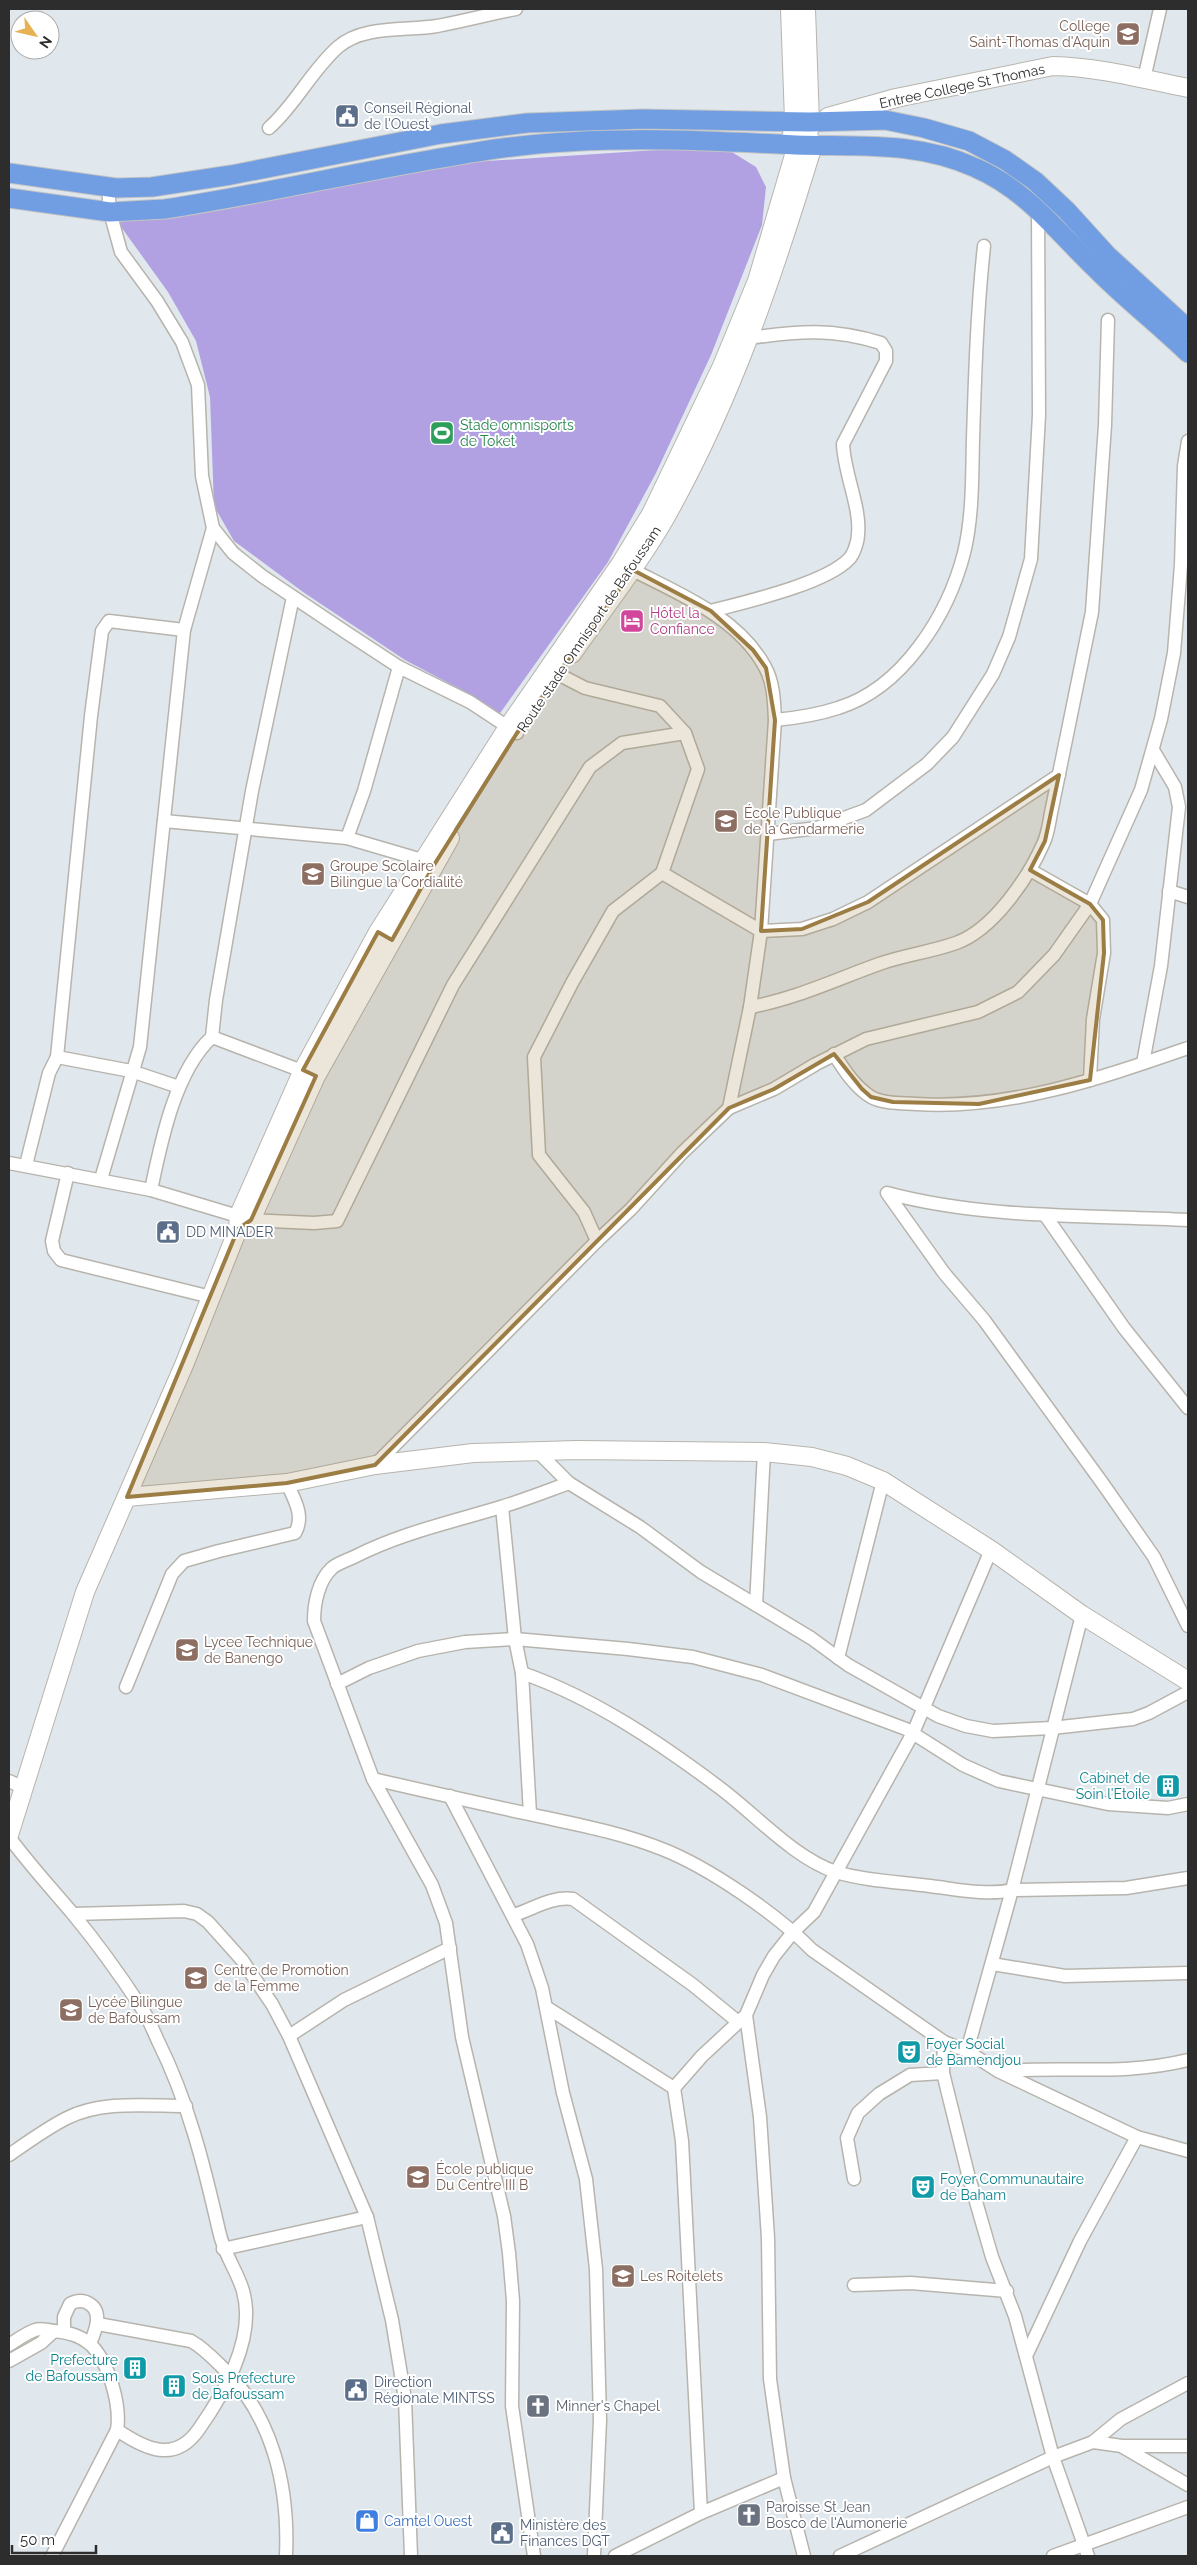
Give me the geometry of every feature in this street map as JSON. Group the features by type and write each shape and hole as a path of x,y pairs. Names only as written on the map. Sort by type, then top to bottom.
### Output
{"main road":[{"path":"9,173 108,187 152,187 231,175 441,134 527,123 642,119 885,120 924,128 969,141 1005,160 1035,182 1066,211 1107,255 1188,329"},
{"path":"9,198 110,212 165,208 205,203 505,148 596,142 697,140 805,145 876,145 922,150 952,158 978,168 1005,184 1038,210 1098,272 1188,353"}],"street":[{"path":"269,128 284,115 318,68 334,51 360,35 438,26 516,9"},
{"name":"Route stade Omnisport de Bafoussam","path":"790,9 802,121"},
{"name":"Route stade Omnisport de Bafoussam","path":"805,145 792,134 802,121 806,9"},
{"path":"1144,79 1160,9"},
{"name":"Entree College St Thomas","path":"802,121 896,98 1053,66 1079,67 1188,88"},
{"name":"Route stade Omnisport de Bafoussam","path":"9,1836 16,1784 85,1592 243,1222 309,1073 385,936 422,860 627,566 664,520 696,460 750,338 770,285 805,145"},
{"name":"Route stade Omnisport de Bafoussam","path":"385,936 434,865 512,730 558,674 627,566 722,366 758,281 805,145"},
{"path":"108,187 110,212 121,252 182,342 198,384 202,476 213,528 233,553 293,597 399,666 470,702 512,730"},
{"path":"768,834 817,828 866,810 927,764 953,737 993,674 1012,628 1031,559 1039,415 1037,328 1038,210"},
{"path":"775,720 801,717 840,708 870,693 912,658 940,616 964,553 971,500 978,298 984,246"},
{"path":"750,1007 787,998 910,954 957,943 976,931 996,914 1030,870 1044,841 1092,612 1105,425 1108,320"},
{"path":"711,611 779,592 832,572 850,558 858,534 857,516 843,457 843,444 886,361 886,351 881,343 842,333 818,330 750,338"},
{"path":"375,1465 631,1209 682,1153 729,1108 774,1089 834,1054 866,1039 978,1012 1018,992 1054,955 1090,904 1142,790 1153,750 1174,653 1181,565 1184,466 1188,441"},
{"path":"101,1179 131,1071 140,1047 184,630 213,528"},
{"path":"627,566 711,611 731,627 753,650 766,668 773,694 775,720 761,931 750,1007 729,1108"},
{"path":"151,1190 161,1142 178,1087 206,1043 212,1037 216,1000 252,791 293,597"},
{"path":"26,1165 50,1073 57,1057 91,716 102,631 109,621 184,630"},
{"path":"347,838 364,791 399,666"},
{"path":"558,674 585,688 660,706 686,733 698,769 662,873 613,911 572,982 534,1057 539,1155 584,1212 597,1241"},
{"path":"9,1163 151,1190 243,1222 314,1223 337,1221 453,985 590,767 622,743 686,733"},
{"path":"1143,1063 1161,966 1178,797 1164,767 1153,750"},
{"path":"662,873 761,931 802,929 833,919 868,902 1058,775"},
{"path":"164,821 247,827 347,838 422,860"},
{"path":"1030,870 1090,904 1103,920 1104,935 1093,1019 1090,1080"},
{"path":"1169,891 1188,897"},
{"path":"212,1037 309,1073"},
{"path":"834,1054 847,1074 871,1097 893,1102 954,1106 1033,1095 1090,1080 1188,1048"},
{"path":"57,1057 131,1071 178,1087"},
{"path":"68,1173 52,1241 54,1251 61,1260 211,1297"},
{"path":"1188,1220 1092,1215 1045,1216 925,1203 887,1192 944,1273 984,1320 1154,1557 1188,1626"},
{"path":"1045,1216 1124,1328 1188,1408"},
{"path":"537,1450 569,1483 640,1527 701,1572 811,1638 838,1658 924,1710 966,1726 993,1731 1052,1728 1133,1719 1149,1714 1188,1692"},
{"path":"127,1497 287,1483 375,1465 473,1453 537,1450 764,1452 812,1457 847,1466 883,1481 991,1550 1082,1615 1188,1681"},
{"path":"756,1605 764,1452"},
{"path":"838,1658 883,1481"},
{"path":"126,1687 172,1574 177,1567 184,1562 219,1550 295,1533 300,1525 299,1512 287,1483"},
{"path":"534,2556 512,2406 513,2301 504,2216 462,2037 450,1948 438,1898 373,1779 314,1621 314,1611 320,1586 333,1568 366,1551 424,1529 502,1507 569,1483"},
{"path":"502,1507 515,1639 522,1673 530,1814"},
{"path":"674,2088 741,2018 763,1975 794,1931 814,1912 913,1733 991,1550"},
{"path":"967,2051 1039,1789 1052,1728 1082,1615"},
{"path":"337,1684 369,1668 418,1651 466,1642 515,1639 628,1649 693,1658 762,1675 868,1714 913,1733 963,1765 999,1781 1108,1804 1168,1808 1188,1804"},
{"path":"522,1673 573,1693 670,1753 721,1789 798,1852 836,1872 989,1893 1012,1890 1126,1888 1188,1878"},
{"path":"373,1779 630,1837 694,1863 794,1931 812,1950 944,2042 967,2051 998,2071 1137,2137 1188,2151"},
{"path":"450,1796 514,1915 527,1944 546,2008 563,2092 586,2179 596,2269 600,2420 599,2496 594,2556"},
{"path":"9,1836 34,1871 73,1914 142,2008 178,2080 204,2164 223,2249 243,2288 247,2307 246,2327 232,2376 195,2436 179,2448 161,2450 145,2447 117,2430"},
{"path":"514,1915 557,1899 573,1899 741,2018 760,2126 768,2238 770,2379 784,2478 804,2556"},
{"path":"73,1914 184,1911 197,1914 208,1922 242,1960 272,2004 289,2036 367,2217 392,2320 405,2399 411,2556"},
{"path":"289,2036 344,2000 450,1948"},
{"path":"992,1964 1065,1976 1188,1973"},
{"path":"546,2008 674,2088 682,2142 698,2491 701,2514"},
{"path":"944,2042 943,2072 968,2174 992,2256 1007,2291 1053,2457 1088,2556"},
{"path":"998,2071 1033,2069 1097,2072 1156,2068 1188,2060"},
{"path":"854,2179 847,2138 858,2113 879,2094 910,2076 943,2072"},
{"path":"9,2155 68,2117 84,2112 110,2107 186,2106"},
{"path":"1026,2356 1080,2241 1137,2137"},
{"path":"223,2249 367,2217"},
{"path":"854,2285 911,2283 1007,2291"},
{"path":"9,2361 59,2331 67,2308 74,2302 80,2301 93,2306 97,2314 98,2324 90,2344"},
{"path":"98,2324 191,2340 201,2346 232,2376 252,2402 269,2436 279,2470 287,2524 286,2556"},
{"path":"9,2345 37,2329 59,2331 90,2344 102,2362 117,2400 119,2416 117,2430 52,2556"},
{"path":"840,2556 1053,2457 1092,2442 1121,2419 1188,2383"},
{"path":"1092,2442 1122,2446 1188,2446"},
{"path":"1122,2446 1188,2485"},
{"path":"615,2556 701,2514 784,2478"},
{"path":"1053,2556 1188,2507"}],"highlighted area":[{"path":"633,570 711,611 753,650 766,668 775,720 761,931 802,929 868,902 1059,775 1045,841 1030,870 1090,904 1103,920 1104,953 1090,1080 979,1104 893,1102 871,1097 862,1089 834,1054 774,1089 729,1108 375,1465 287,1483 127,1497 238,1229 251,1220 316,1076 303,1070 378,932 392,940 434,865 517,733"}],"shaded area":[{"name":"Stade omnisports de Toket","path":"687,148 727,149 756,167 766,187 762,225 711,355 656,473 608,562 498,716 473,696 405,660 303,592 234,541 214,506 210,397 196,341 168,292 114,217 400,171 472,162"}],"place":[{"name":"College Saint-Thomas d'Aquin","path":"1128,34"},
{"name":"Conseil Régional de l'Ouest","path":"347,116"},
{"name":"Stade omnisports de Toket","path":"442,433"},
{"name":"Hôtel la Confiance","path":"632,621"},
{"name":"École Publique de la Gendarmerie","path":"726,821"},
{"name":"Groupe Scolaire Bilingue la Cordialité","path":"313,874"},
{"name":"DD MINADER","path":"168,1232"},
{"name":"Lycee Technique de Banengo","path":"187,1650"},
{"name":"Cabinet de Soin l'Etoile","path":"1168,1786"},
{"name":"Centre de Promotion de la Femme","path":"196,1978"},
{"name":"Lycée Bilingue de Bafoussam","path":"71,2010"},
{"name":"Foyer Social de Bamendjou","path":"909,2052"},
{"name":"École publique Du Centre III B","path":"418,2177"},
{"name":"Foyer Communautaire de Baham","path":"923,2187"},
{"name":"Les Roitelets","path":"623,2276"},
{"name":"Prefecture de Bafoussam","path":"135,2368"},
{"name":"Sous Prefecture de Bafoussam","path":"174,2386"},
{"name":"Direction Régionale MINTSS","path":"356,2390"},
{"name":"Minner's Chapel","path":"538,2406"},
{"name":"Paroisse St Jean Bosco de l'Aumonerie","path":"749,2515"},
{"name":"Camtel Ouest","path":"367,2521"},
{"name":"Ministère des Finances DGT","path":"502,2533"}]}
